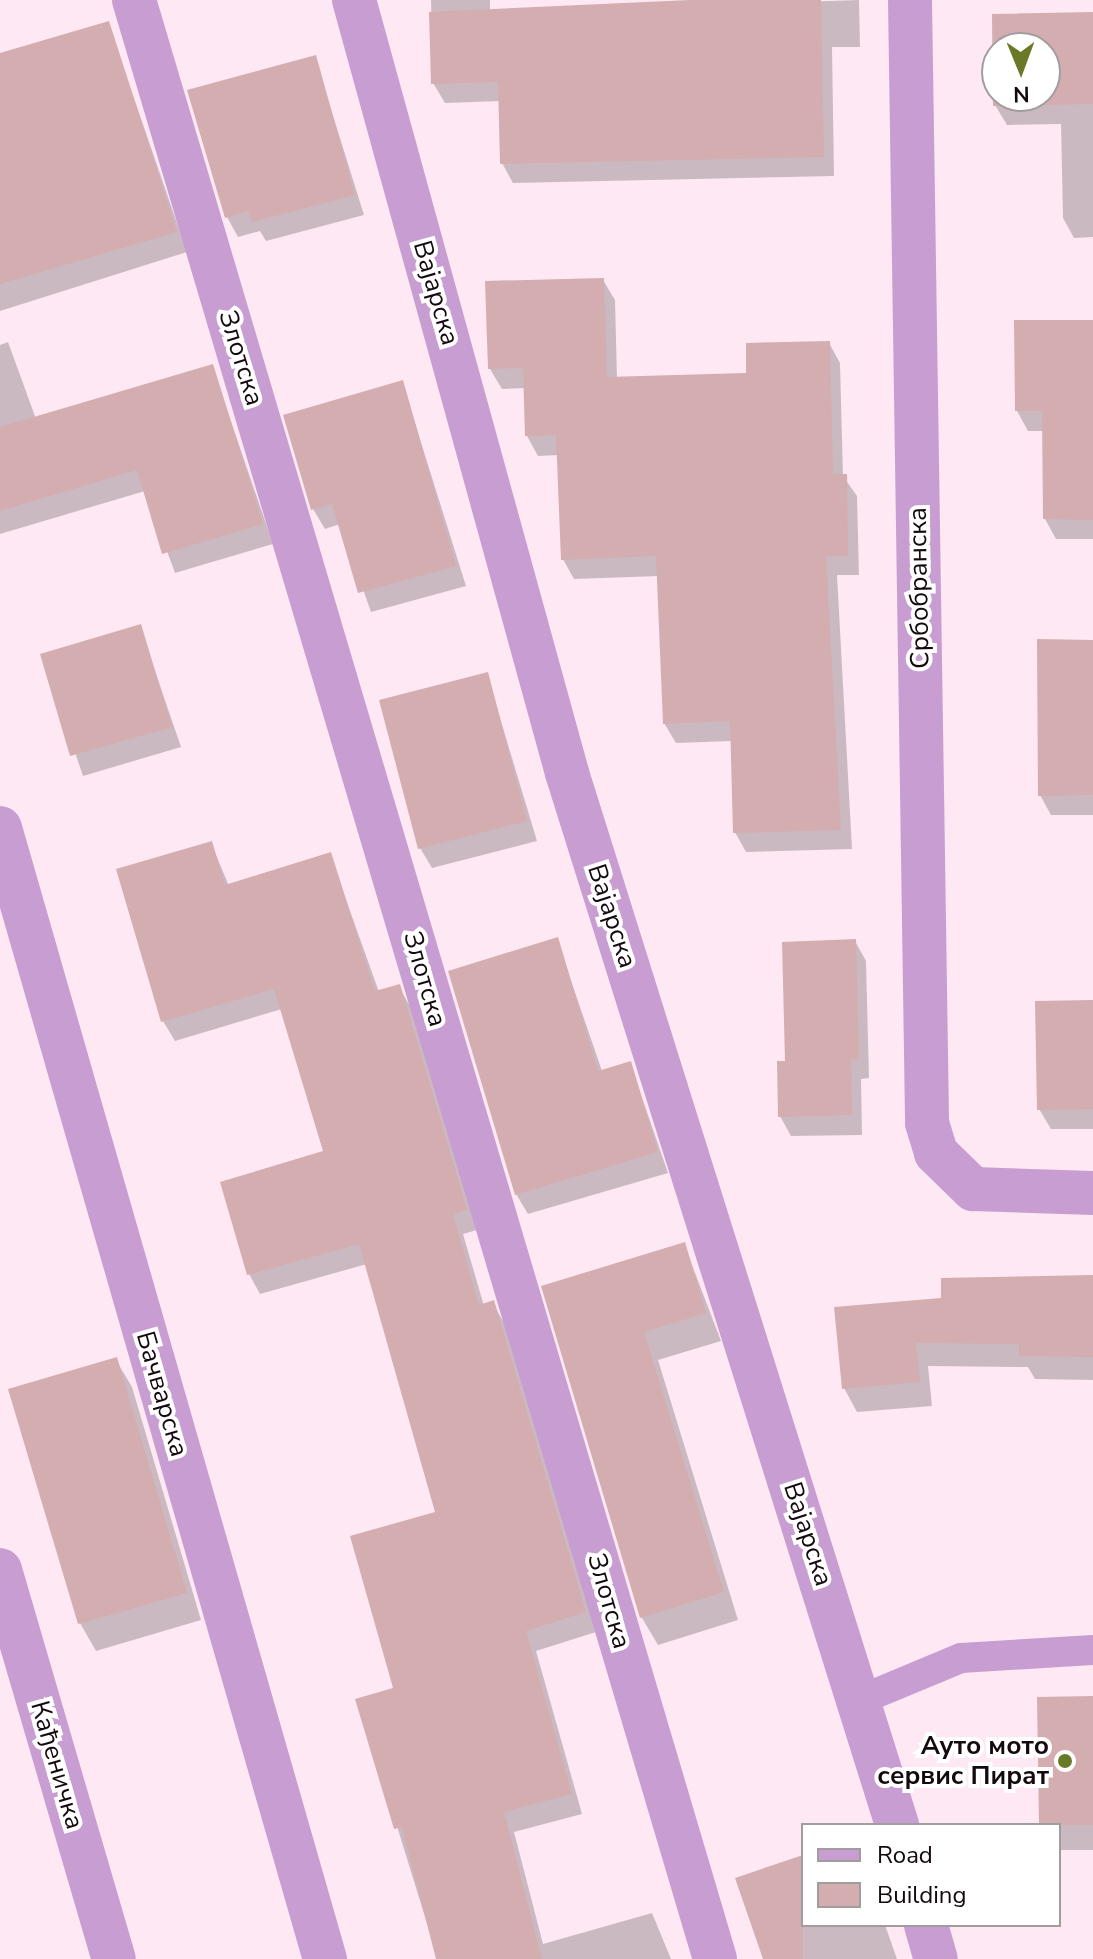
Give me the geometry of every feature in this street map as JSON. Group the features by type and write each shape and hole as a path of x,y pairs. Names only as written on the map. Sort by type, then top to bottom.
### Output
{"street":[{"name":"Злотска","path":"134,0 715,1959"},
{"name":"Вајарска","path":"354,0 567,773 896,1823"},
{"name":"Србобранска","path":"910,0 927,1123 949,1170 973,1189 1003,1195 1093,1193"},
{"name":"Бачварска","path":"0,828 325,1959"},
{"name":"Кађеничка","path":"0,1570 114,1959"},
{"path":"927,1927 936,1959"}],"lane":[{"path":"860,1700 961,1658 1093,1650"}],"building":[{"path":"690,0 821,0 824,157 500,164 498,82 431,84 429,12"},
{"path":"1093,12 1093,104 1061,105 1061,32 992,32 992,14"},
{"path":"109,21 177,232 0,284 0,53"},
{"path":"316,55 355,195 252,222 249,211 225,218 187,90"},
{"path":"604,278 607,377 746,373 746,343 830,341 833,474 847,474 848,556 826,556 841,830 733,833 730,721 663,724 656,556 561,560 556,435 525,436 523,368 488,369 485,281"},
{"path":"1014,320 1093,320 1093,520 1043,519 1042,411 1015,411"},
{"path":"213,364 263,524 162,554 137,470 0,511 0,427"},
{"path":"403,380 456,566 358,593 332,504 311,510 283,415"},
{"path":"141,624 172,727 70,756 40,654"},
{"path":"1037,639 1093,640 1093,795 1038,796"},
{"path":"488,672 527,821 418,849 379,700"},
{"path":"212,841 225,885 331,852 375,991 400,984 467,1209 453,1214 479,1305 494,1300 586,1612 526,1631 572,1794 504,1812 542,1959 436,1959 402,1827 394,1829 355,1699 393,1688 350,1536 435,1512 359,1244 247,1275 220,1182 323,1151 274,989 161,1022 116,869"},
{"path":"558,937 598,1071 631,1061 658,1152 515,1195 448,971"},
{"path":"856,939 859,1059 851,1059 852,1115 778,1117 777,1061 785,1061 782,942"},
{"path":"1093,1000 1093,1109 1037,1110 1035,1001"},
{"path":"685,1242 706,1313 644,1332 724,1592 640,1618 541,1286"},
{"path":"1093,1275 1093,1357 1019,1356 1019,1344 916,1343 920,1382 842,1389 834,1307 941,1298 941,1278"},
{"path":"117,1357 187,1593 78,1624 8,1389"},
{"name":"Ауто мото сервис Пират","path":"1093,1696 1093,1825 1039,1823 1037,1697"},
{"path":"801,1856 803,1959 763,1959 735,1878"}],"place":[{"name":"Ауто мото сервис Пират","path":"1065,1761"}]}
